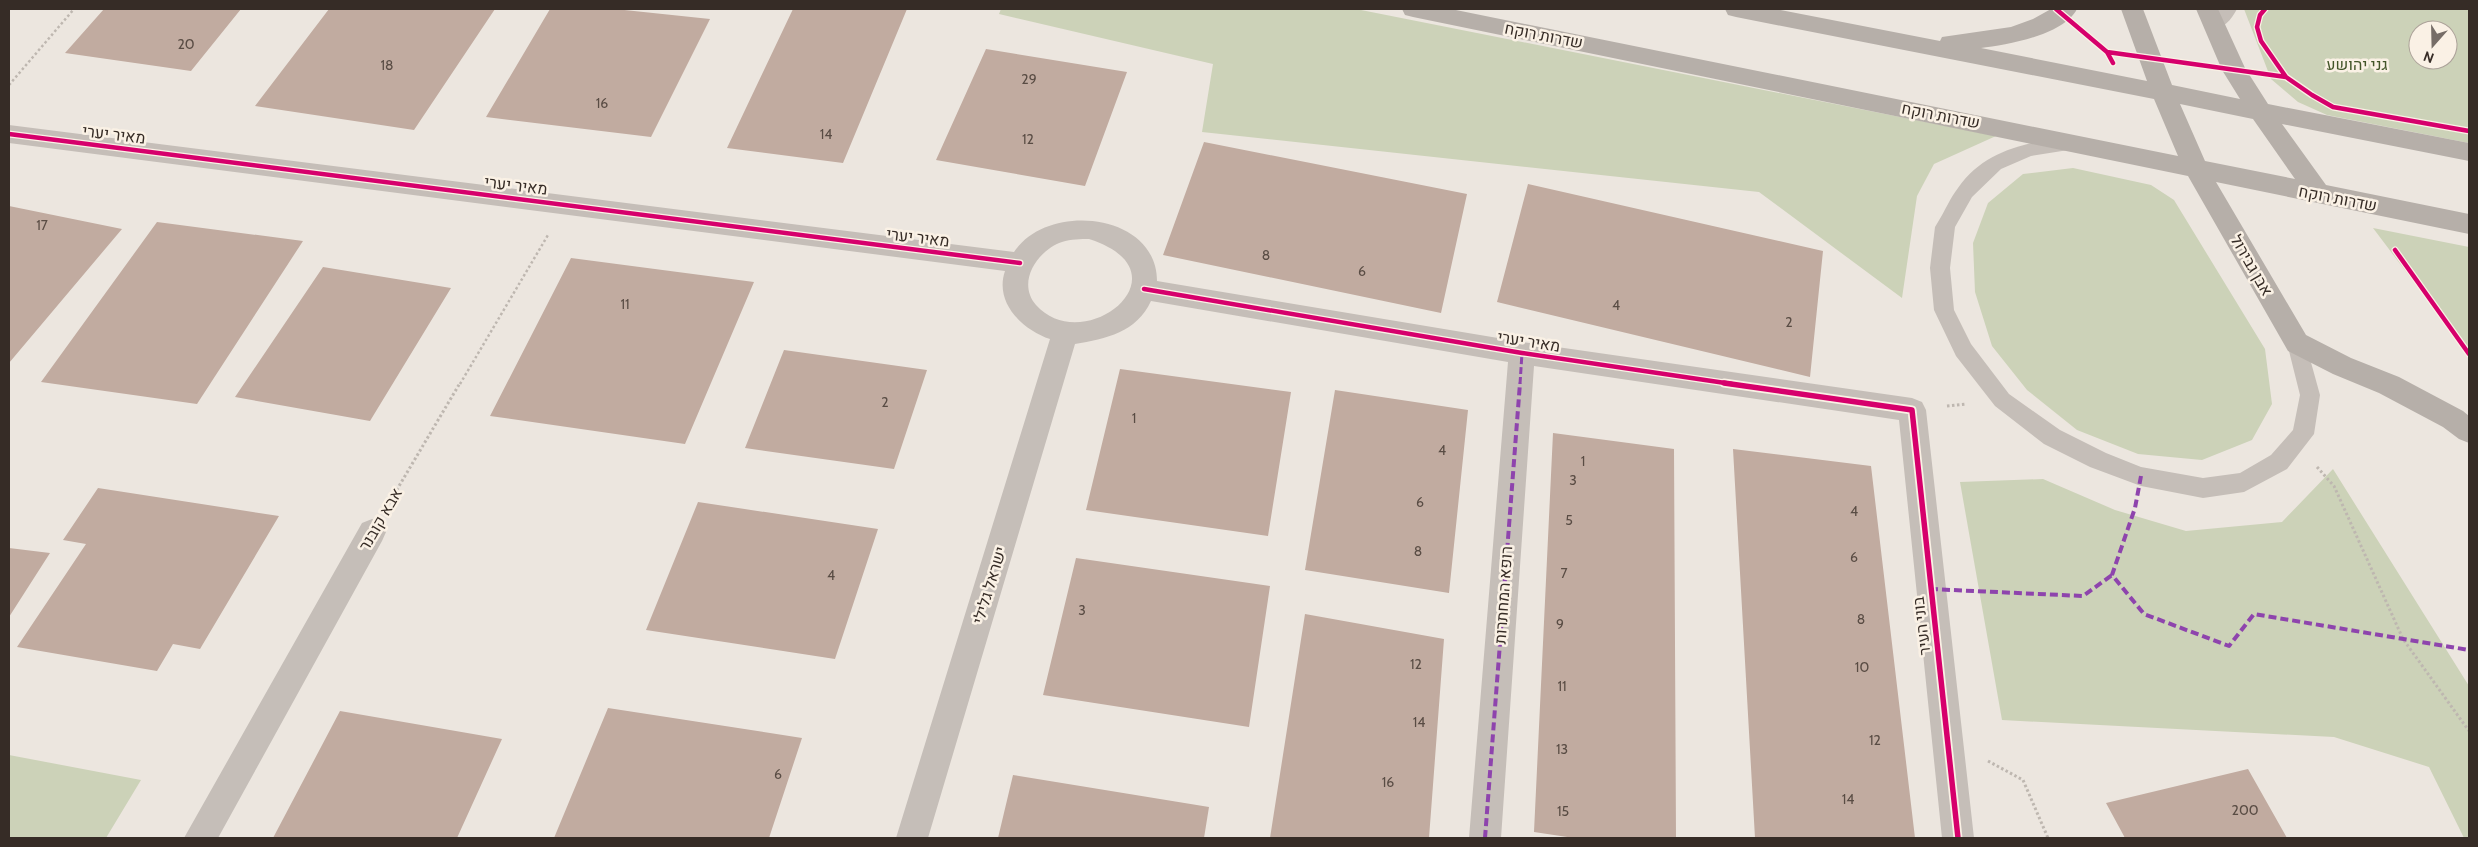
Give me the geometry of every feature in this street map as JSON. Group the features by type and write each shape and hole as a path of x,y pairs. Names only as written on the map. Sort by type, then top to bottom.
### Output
{"main road":[{"name":"שדרות רוקח","path":"1413,9 2469,224"},
{"path":"1736,9 2469,152"},
{"path":"1921,45 1971,42 2017,33 2042,24 2066,9"},
{"name":"אבן גבירול","path":"2132,9 2162,93 2196,169 2297,343"},
{"path":"2216,13 2234,70 2260,111 2319,194"},
{"path":"2297,343 2342,366 2389,385 2453,419 2469,431"}],"street":[{"name":"מאיר יערי","path":"9,134 1020,263"},
{"path":"1089,229 1109,233 1126,242 1139,256 1145,271 1144,289 1137,304 1124,318 1106,328 1086,333 1065,332 1044,326 1027,314 1017,298 1015,280 1020,263 1032,248 1048,237 1068,230 1089,229"},
{"name":"מאיר יערי","path":"1144,289 1522,353 1912,410"},
{"name":"ישראל גלילי","path":"912,838 1065,332"},
{"name":"רופא המחתרות","path":"1485,838 1522,353"},
{"name":"בוני העיר","path":"1912,410 1958,838"},
{"name":"אבא קובנר","path":"200,838 372,532"}],"lane":[{"path":"2077,143 2028,149 1994,164 1965,192 1945,227 1940,268 1944,310 1964,350 2002,400 2052,437 2098,460 2141,476 2203,488 2244,482 2279,462 2303,434 2310,395 2297,343"}],"path":[{"path":"9,85 74,9"},
{"path":"1912,410 2002,400"},
{"path":"2296,443 2334,486 2403,639 2469,731"},
{"path":"1948,739 2023,780 2048,838"}],"green space":[{"path":"1001,9 1356,9 1996,136 1934,164 1917,196 1902,298 1759,192 1202,132 1213,64 999,14"},
{"name":"גני יהושע","path":"2244,9 2469,9 2469,143 2327,115 2298,102 2271,79"},
{"path":"2073,168 2151,185 2174,200 2265,349 2272,404 2252,440 2202,460 2138,454 2077,430 2027,390 1992,346 1975,292 1973,243 1988,203 2023,174"},
{"path":"2373,228 2469,247 2469,355"},
{"path":"2333,469 2469,686 2469,838 2464,838 2429,767 2334,737 2002,720 1960,482 2043,479 2115,510 2186,531 2282,522"},
{"path":"9,755 141,780 106,838 9,838"}],"building":[{"path":"104,9 241,9 191,71 65,53"},
{"path":"329,9 495,9 414,130 255,106"},
{"path":"550,9 615,9 710,19 651,137 486,117"},
{"path":"793,9 907,9 843,163 727,148"},
{"path":"986,49 1127,72 1085,186 936,160"},
{"path":"1204,142 1467,194 1441,313 1163,255"},
{"path":"1528,184 1823,251 1810,377 1497,302"},
{"path":"9,206 122,229 9,363"},
{"path":"157,222 303,241 197,404 41,382"},
{"path":"571,258 754,282 685,444 490,416"},
{"path":"323,267 451,288 370,421 235,397"},
{"path":"784,350 927,370 894,469 745,448"},
{"path":"1120,369 1291,392 1268,536 1086,510"},
{"path":"1335,390 1468,410 1449,593 1305,570"},
{"path":"1553,433 1674,449 1676,838 1574,838 1534,832"},
{"path":"1733,449 1871,466 1915,838 1755,838"},
{"path":"98,488 279,516 200,649 173,644 157,671 17,647 86,544 63,540"},
{"path":"698,502 878,529 835,659 646,630"},
{"path":"9,548 50,553 9,617"},
{"path":"1076,558 1270,586 1249,727 1043,695"},
{"path":"1305,614 1444,639 1429,838 1270,838"},
{"path":"608,708 802,738 769,838 554,838"},
{"path":"340,711 502,739 457,838 273,838"},
{"path":"2248,769 2287,838 2125,838 2106,803"},
{"path":"1013,775 1209,807 1204,838 998,838"}],"marked path":[{"path":"1485,838 1522,353"},
{"path":"2141,476 2135,508 2112,575 2144,614 2229,646 2254,614 2469,650"},
{"path":"1930,589 2083,596 2112,575"}],"cycle path":[{"path":"2056,9 2107,52 2113,63"},
{"path":"2265,9 2260,15 2257,27 2261,41 2286,77 2312,95 2333,107 2469,131"},
{"path":"2107,52 2286,77"},
{"path":"9,134 1020,263"},
{"path":"2395,250 2469,354"},
{"path":"1144,289 1522,353 1912,410 1958,838"}]}
